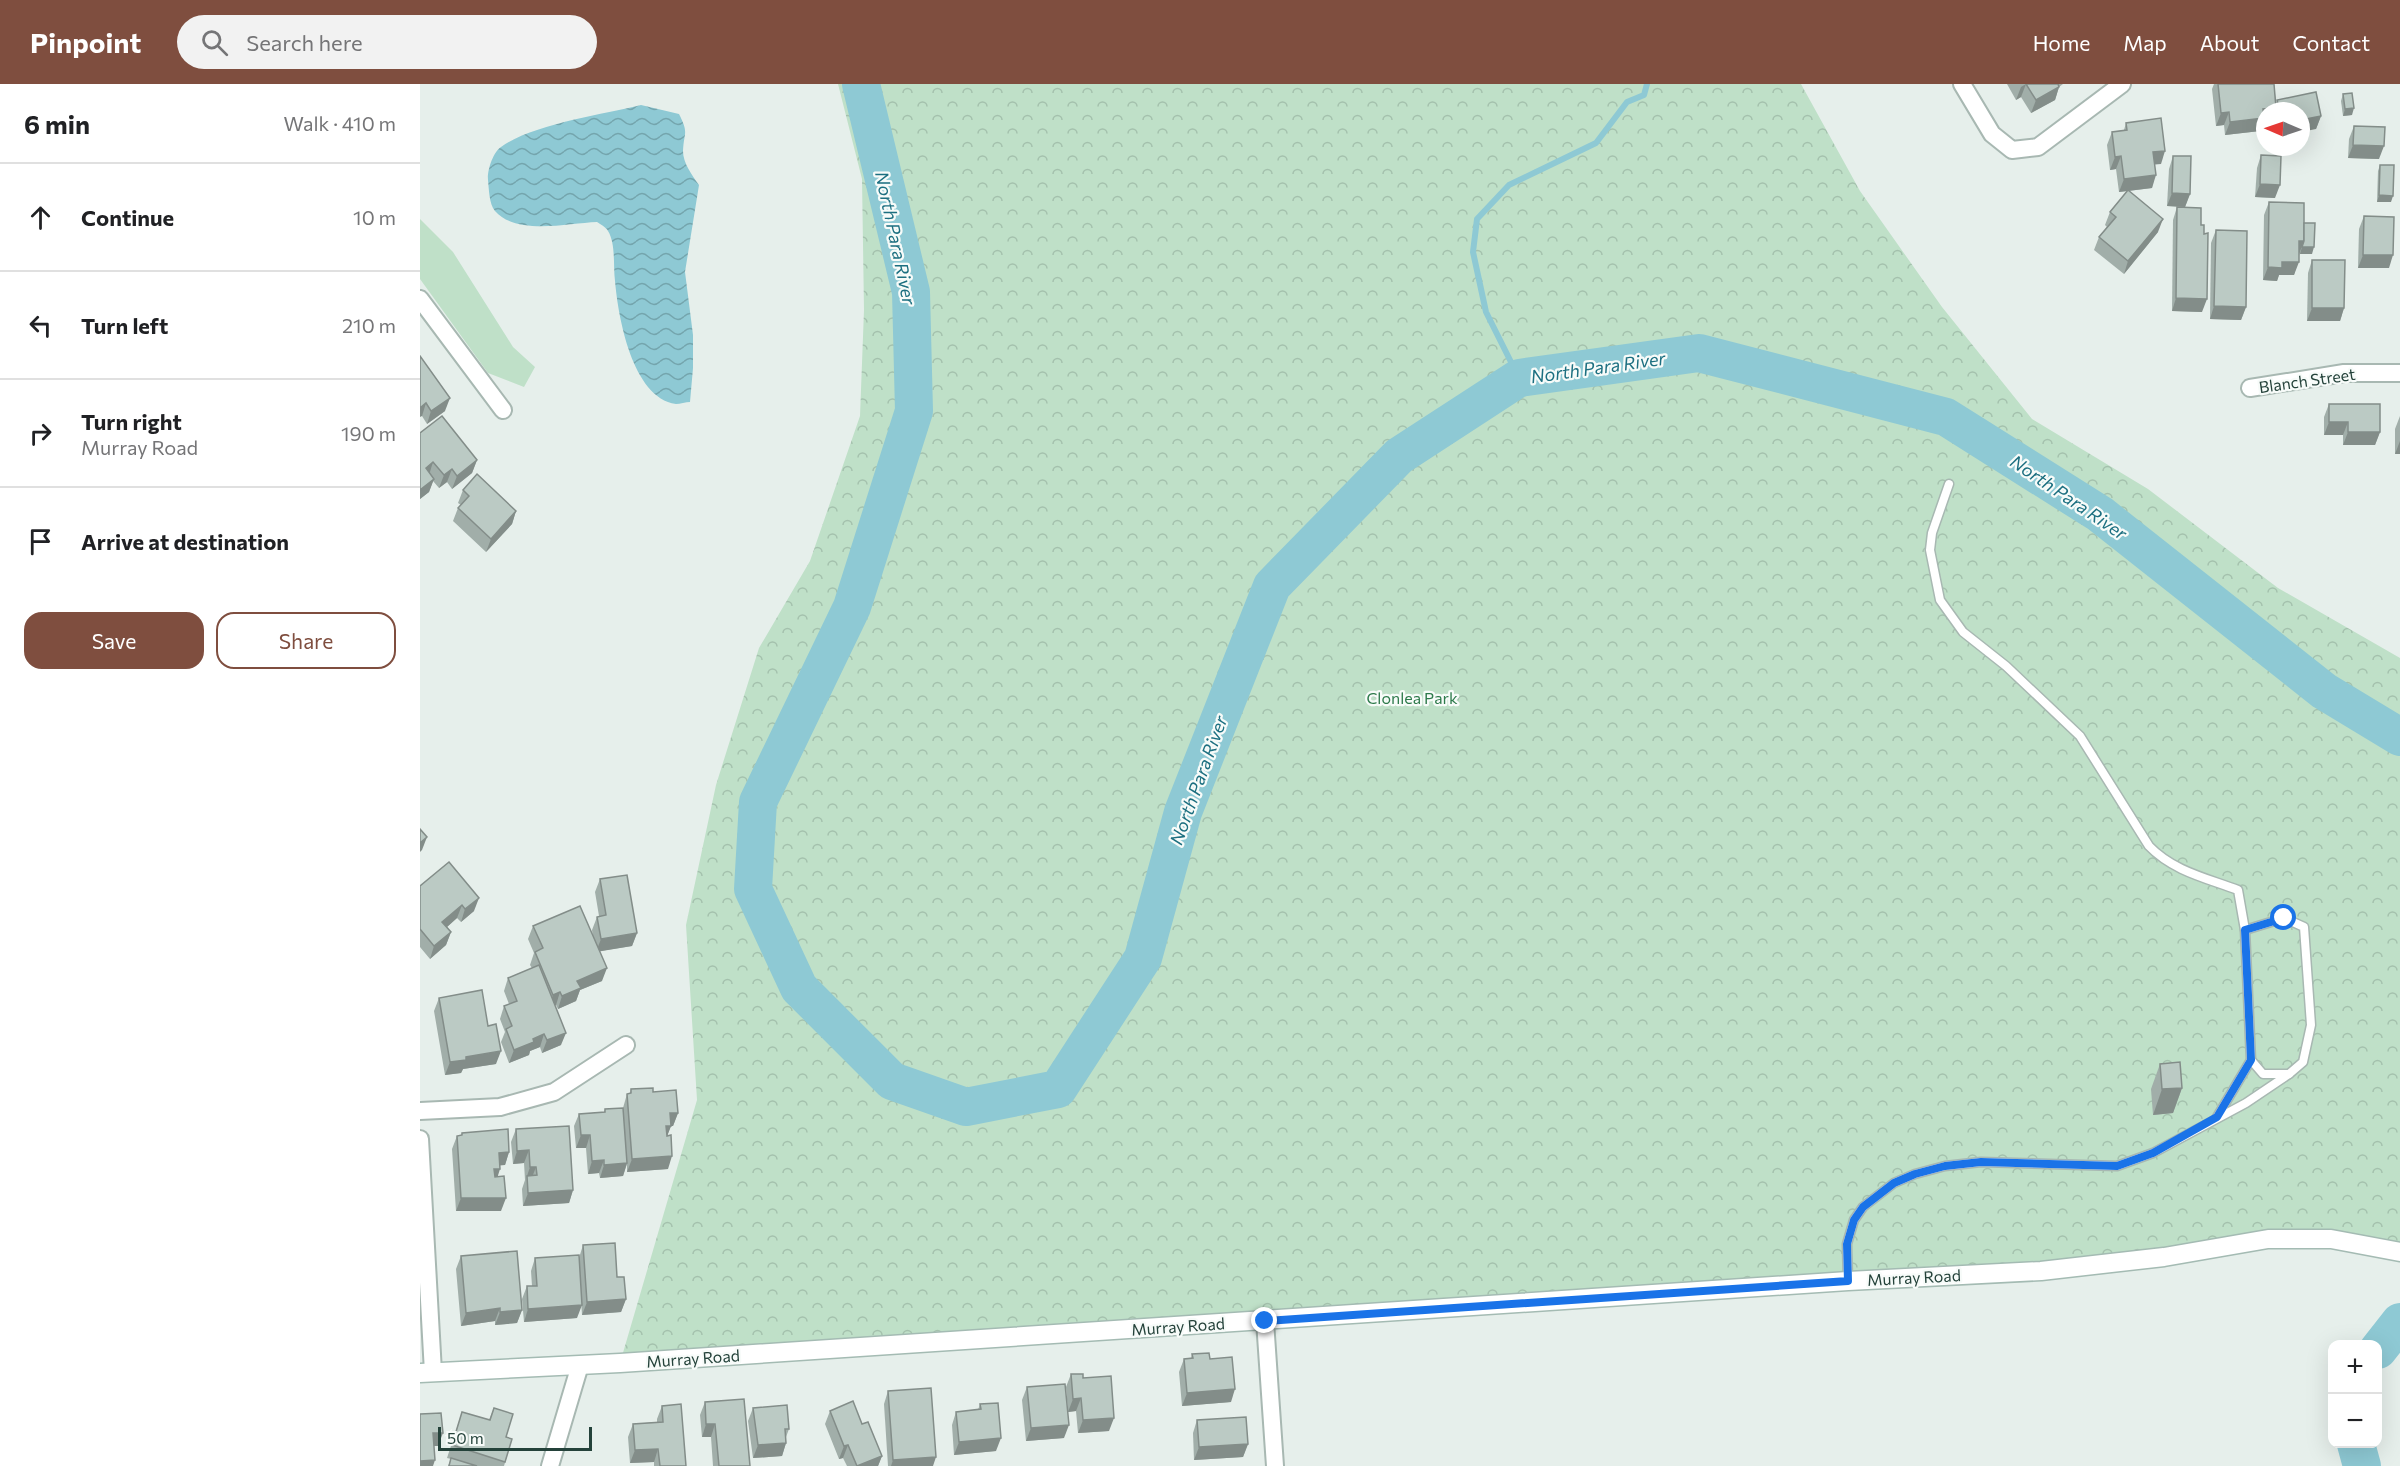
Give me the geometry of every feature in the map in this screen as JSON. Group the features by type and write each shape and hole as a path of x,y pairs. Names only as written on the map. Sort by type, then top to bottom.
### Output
{"street":[{"path":"1962,84 1992,135 2012,150 2038,147 2122,84"},
{"path":"420,299 503,410"},
{"name":"Blanch Street","path":"2250,388 2344,373 2400,373"},
{"path":"420,1111 500,1107 554,1092 626,1045"},
{"path":"420,1139 426,1373"},
{"name":"Murray Road","path":"426,1373 1265,1321 1848,1281 2041,1271 2164,1257 2268,1239 2331,1239 2400,1252"},
{"path":"1265,1321 1275,1466"},
{"path":"550,1466 580,1365"}],"lane":[{"path":"1949,484 1932,533 1930,550 1940,600 1963,632 2006,666 2080,736 2149,846 2162,859 2176,867 2238,890 2245,930 2251,1060 2217,1117"},
{"path":"1848,1281 1847,1244 1854,1220 1863,1207 1894,1183 1915,1174 1945,1166 1981,1162 2117,1166 2153,1153 2246,1103 2303,1062 2311,1025 2304,927 2284,918 2245,930"},
{"path":"2251,1060 2263,1074 2289,1074"}],"green space":[{"name":"Clonlea Park","path":"838,84 1801,84 1860,191 1942,307 2032,419 2148,489 2278,588 2400,658 2400,1252 2331,1239 2164,1257 620,1363 697,1100 686,925 716,785 759,648 810,561 860,416 864,310 862,179"},
{"path":"420,219 453,252 513,347 535,367 524,387 488,373 420,279"}],"water":[{"path":"641,105 679,114 685,129 683,151 685,160 699,185 685,272 693,335 690,402 678,404 661,398 648,387 638,372 630,353 620,314 611,236 607,230 597,222 543,226 516,223 505,219 495,211 489,192 490,167 493,157 501,147 549,126"}],"building":[{"path":"2026,84 2058,84 2059,87 2036,100"},
{"path":"2218,84 2274,84 2276,102 2256,102 2256,119 2230,122 2229,112 2221,113"},
{"path":"2316,92 2321,116 2310,118 2310,102 2278,102 2277,100"},
{"path":"2352,93 2354,108 2345,109 2343,94"},
{"path":"2161,118 2165,151 2153,152 2156,175 2124,179 2121,156 2115,157 2112,132 2127,130 2126,123"},
{"path":"2354,126 2385,127 2384,146 2353,145"},
{"path":"2173,156 2191,156 2190,194 2172,193"},
{"path":"2261,156 2281,156 2280,185 2260,184"},
{"path":"2380,165 2394,165 2393,196 2379,195"},
{"path":"2128,190 2163,219 2128,261 2099,237 2116,217 2110,212"},
{"path":"2269,202 2304,203 2304,241 2299,241 2299,262 2282,262 2282,268 2268,267"},
{"path":"2177,207 2201,208 2201,225 2204,225 2204,234 2208,233 2207,299 2176,298"},
{"path":"2364,216 2394,217 2393,255 2363,255"},
{"path":"2304,223 2315,223 2314,247 2302,247"},
{"path":"2216,230 2247,231 2246,307 2214,306"},
{"path":"2312,260 2345,260 2344,308 2312,308"},
{"path":"420,356 450,398 431,411 426,403 420,408"},
{"path":"2329,404 2380,404 2380,432 2348,432 2348,422 2329,422"},
{"path":"442,416 477,460 457,476 452,469 444,475 433,462 426,468 434,479 420,490 420,433"},
{"path":"477,474 516,511 491,539 458,508 469,496 463,490"},
{"path":"420,829 427,837 420,843"},
{"path":"449,862 479,898 465,909 462,905 442,922 451,932 434,946 420,929 420,886"},
{"path":"627,875 637,933 601,939 597,917 606,915 600,879"},
{"path":"580,906 607,968 577,981 581,988 562,996 560,992 553,995 535,952 543,948 533,926"},
{"path":"539,965 566,1033 547,1040 544,1034 533,1039 534,1042 514,1050 506,1029 512,1026 504,1006 517,1001 508,978"},
{"path":"482,990 488,1026 496,1024 501,1051 450,1062 439,998"},
{"path":"2180,1062 2182,1088 2162,1089 2160,1064"},
{"path":"653,1088 653,1092 676,1090 678,1113 670,1113 671,1126 666,1126 667,1136 671,1135 672,1156 632,1159 627,1094 631,1093 631,1089"},
{"path":"623,1108 627,1163 604,1165 604,1160 592,1161 590,1135 581,1135 579,1114"},
{"path":"569,1126 573,1190 528,1193 527,1176 537,1175 536,1167 530,1167 529,1150 517,1151 516,1129"},
{"path":"508,1129 509,1152 499,1153 500,1169 494,1169 495,1177 504,1176 506,1198 461,1198 457,1136 462,1133"},
{"path":"615,1243 617,1277 624,1277 626,1299 587,1302 583,1245"},
{"path":"517,1251 522,1310 500,1312 500,1308 466,1313 461,1256"},
{"path":"579,1255 582,1305 528,1309 527,1286 537,1286 535,1258"},
{"path":"1209,1353 1210,1359 1232,1357 1235,1389 1187,1393 1184,1359 1193,1358 1192,1354"},
{"path":"1071,1374 1083,1374 1083,1378 1111,1376 1114,1418 1083,1420 1081,1398 1073,1399"},
{"path":"1065,1384 1069,1425 1031,1428 1027,1387"},
{"path":"931,1388 936,1457 893,1460 888,1391"},
{"path":"744,1399 750,1466 719,1466 715,1424 706,1424 705,1402"},
{"path":"853,1401 862,1424 868,1422 882,1456 857,1466 848,1445 844,1446 830,1411"},
{"path":"998,1403 1001,1438 959,1442 956,1412 981,1409 980,1404"},
{"path":"681,1404 686,1466 660,1466 658,1449 635,1450 633,1424 663,1422 662,1406"},
{"path":"787,1405 789,1429 785,1429 786,1443 758,1445 753,1408"},
{"path":"494,1408 513,1414 506,1437 512,1439 505,1462 452,1445 462,1412 490,1420"},
{"path":"441,1413 443,1433 433,1433 435,1460 420,1461 420,1414"},
{"path":"1246,1417 1248,1444 1199,1447 1197,1420"},
{"path":"451,1458 477,1466 449,1466"}],"waterway":[{"name":"North Para River","path":"861,84 911,292 914,411 852,607 758,802 753,889 799,988 892,1081 966,1107 1058,1089 1143,958 1183,812 1272,586 1399,456 1519,378 1699,353 1946,417 2100,514 2324,691 2400,737"},
{"path":"1519,378 1486,312 1473,252 1477,219 1509,185 1596,143 1627,102 1644,95 1647,84"},
{"name":"North Para River","path":"2382,1345 2400,1322"},
{"name":"North Para River","path":"2357,1448 2362,1466"}],"route":[{"path":"1265,1321 1848,1281 1847,1244 1854,1220 1863,1207 1894,1183 1915,1174 1945,1166 1981,1162 2117,1166 2153,1153 2217,1117 2251,1060 2245,930 2284,918"}]}
